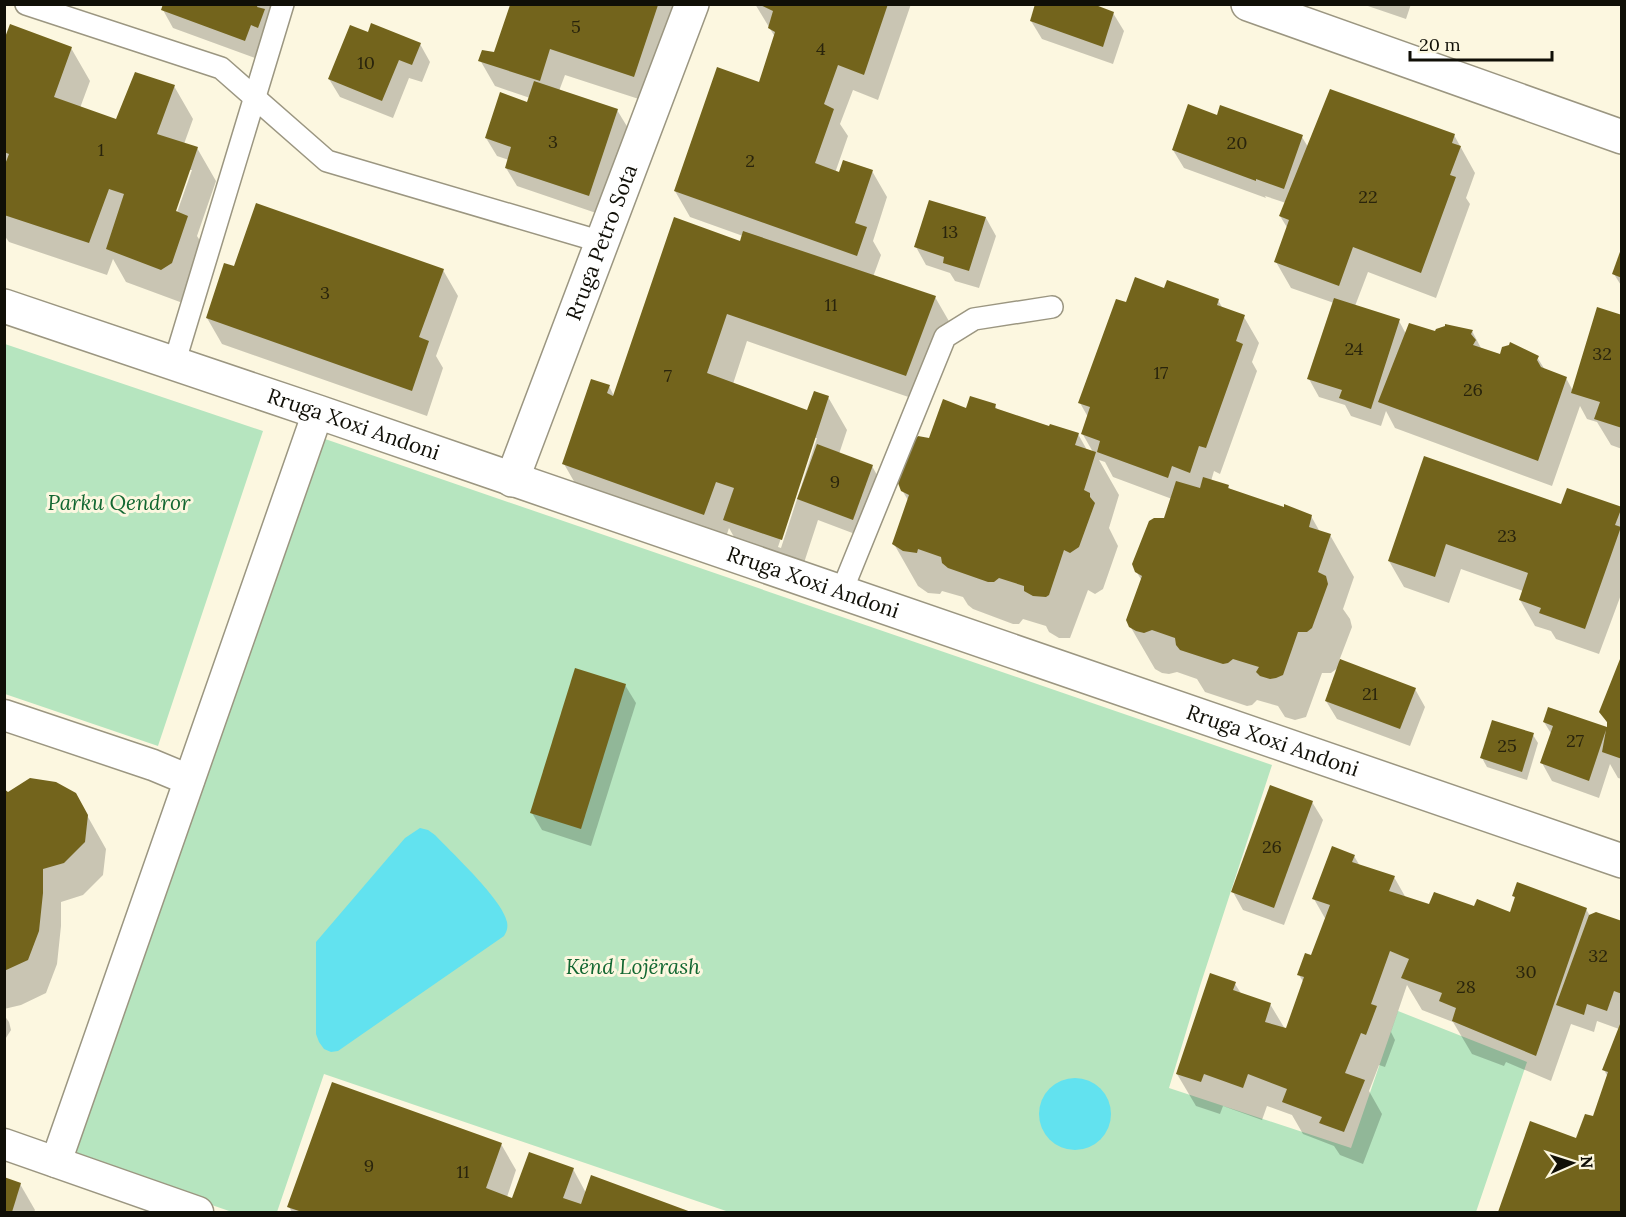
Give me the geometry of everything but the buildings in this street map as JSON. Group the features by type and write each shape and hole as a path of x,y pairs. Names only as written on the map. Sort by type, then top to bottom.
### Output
{"street":[{"name":"Rruga Petro Sota","path":"512,480 692,4"},
{"path":"1248,4 1622,136"},
{"name":"Rruga Xoxi Andoni","path":"4,306 1622,861"},
{"path":"56,1162 318,412"},
{"path":"4,715 153,765 189,780"},
{"path":"4,1144 198,1212"}],"lane":[{"path":"26,4 220,68 327,160 602,242"},
{"path":"174,364 283,4"},
{"path":"841,593 945,337 974,319 1052,307"}],"green space":[{"name":"Parku Qendror","path":"5,344 263,431 158,746 5,694"},
{"name":"Kënd Lojërash","path":"299,430 1272,765 1169,1088 1351,1148 1398,1011 1527,1062 1476,1212 729,1212 324,1074 277,1212 232,1212 47,1148"}],"water":[{"path":"420,828 435,835 487,890 503,913 507,922 507,931 504,936 338,1051 331,1052 324,1049 316,1034 316,942 405,838"},
{"path":"1082,1078 1101,1088 1109,1100 1111,1114 1109,1128 1101,1140 1089,1148 1068,1150 1049,1140 1041,1128 1039,1107 1049,1088 1061,1080"}]}
